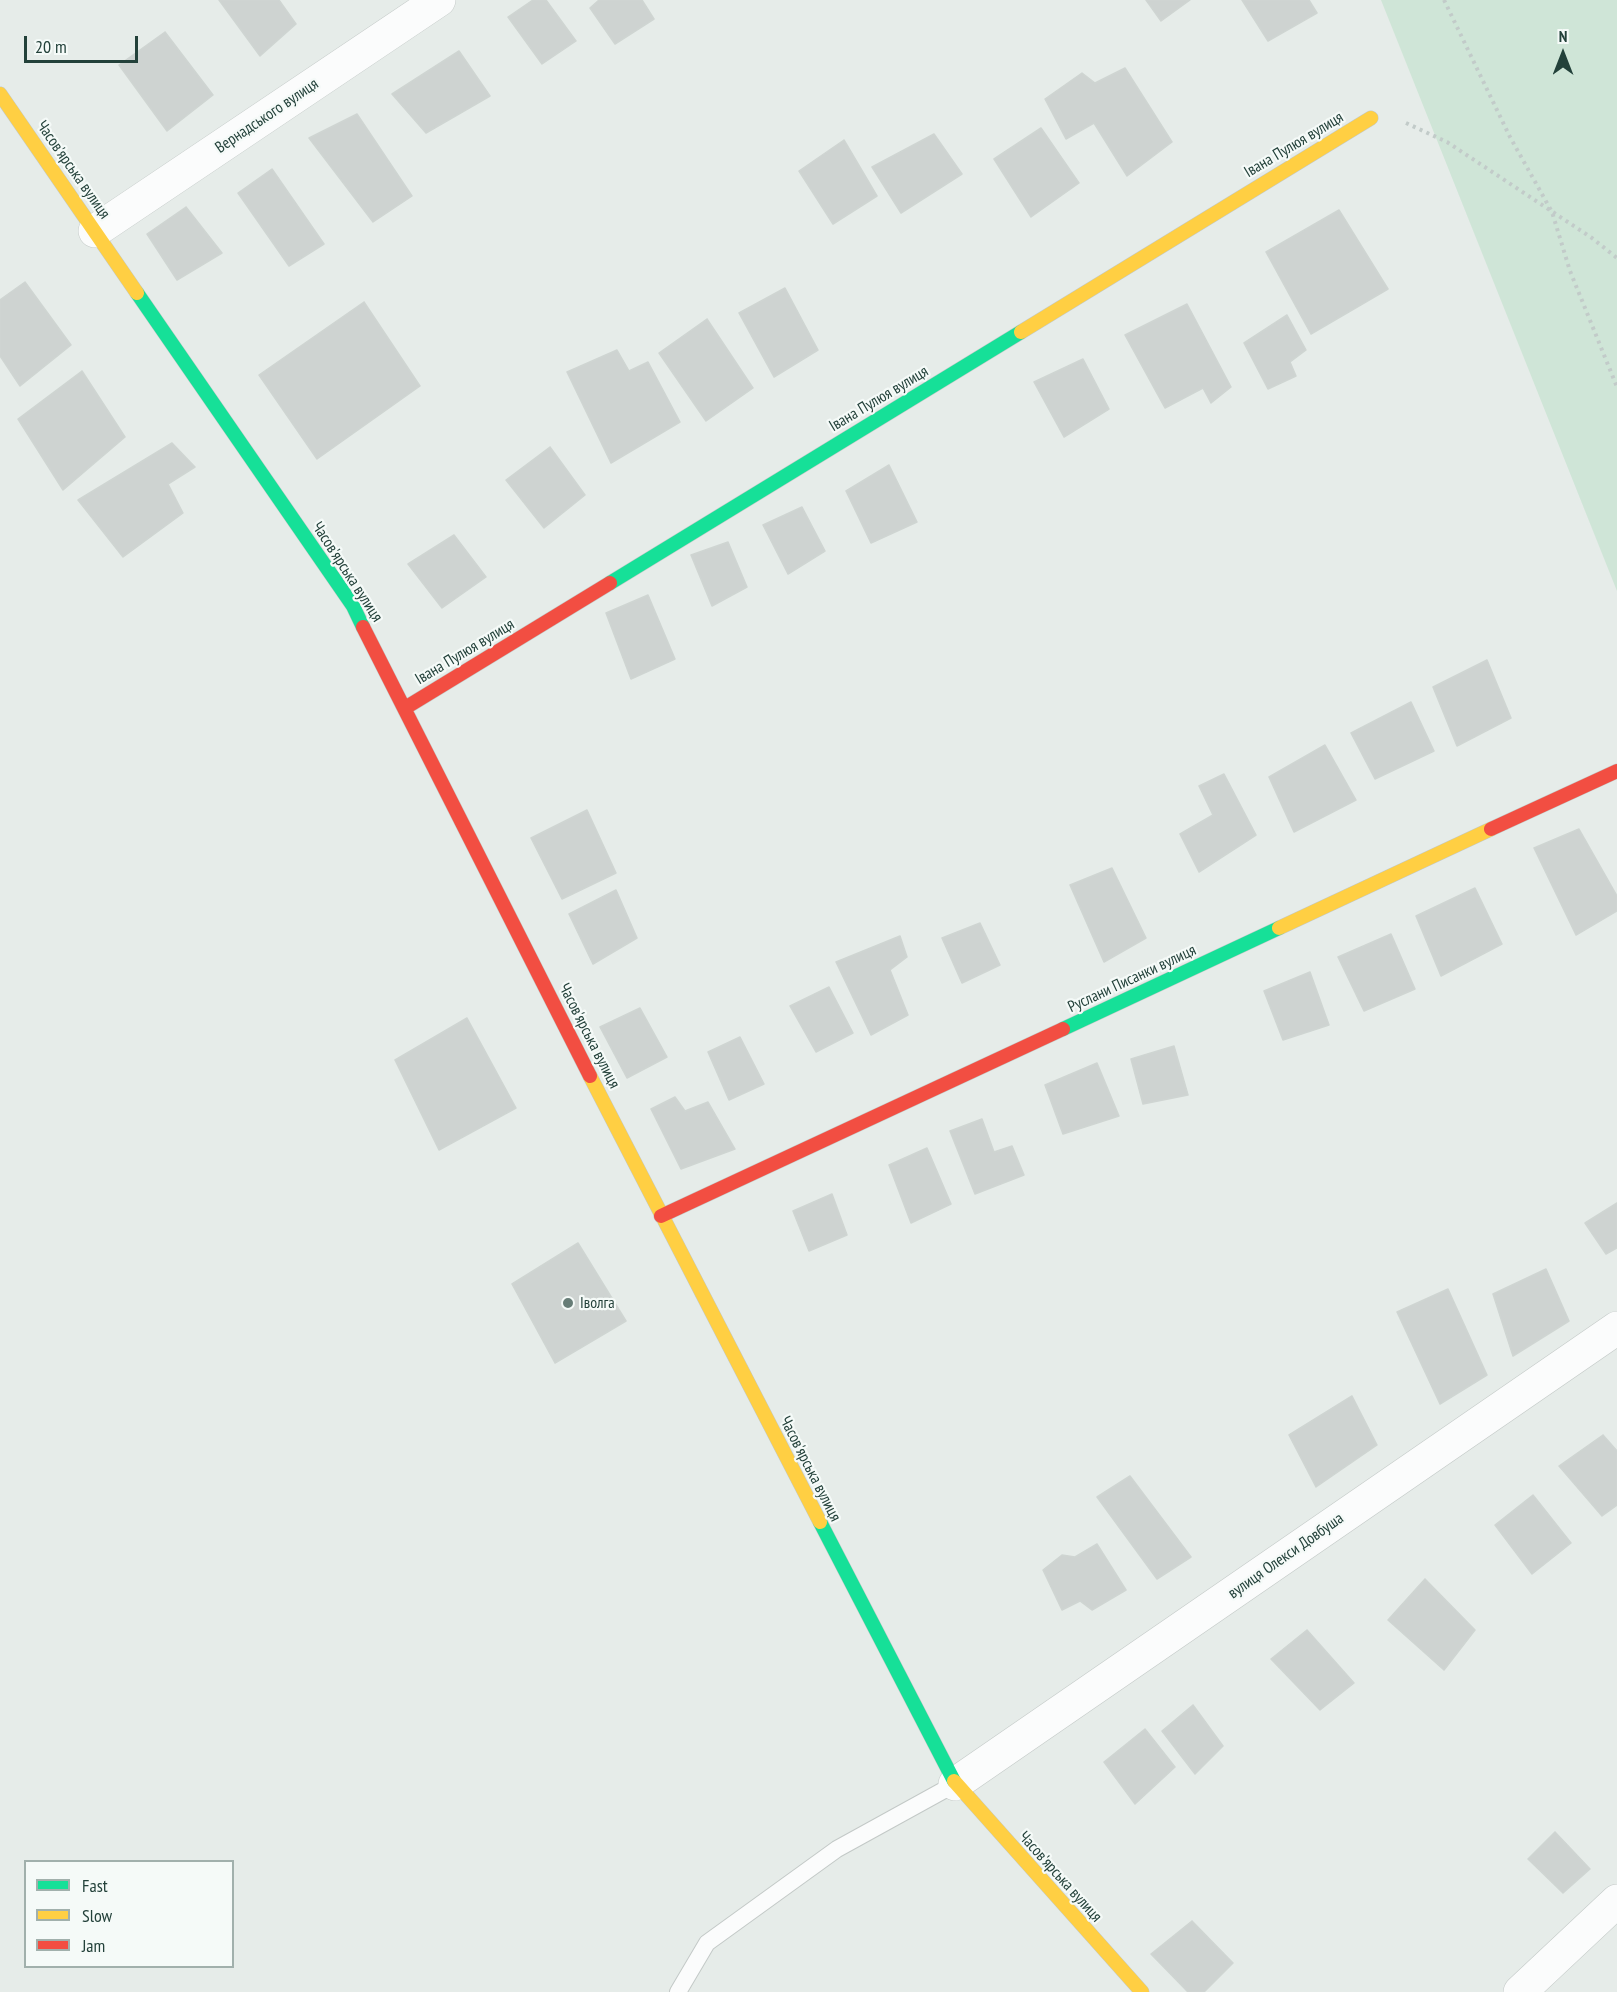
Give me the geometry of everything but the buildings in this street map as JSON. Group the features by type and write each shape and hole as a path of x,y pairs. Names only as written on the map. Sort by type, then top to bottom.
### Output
{"street":[{"name":"Вернадського вулиця","path":"95,231 439,0"},
{"name":"Часов'ярська вулиця","path":"0,94 353,606 662,1216 955,1784 1142,1992"},
{"name":"Івана Пулюя вулиця","path":"405,708 1371,118"},
{"name":"Руслани Писанки вулиця","path":"662,1216 1617,771"},
{"name":"вулиця Олекси Довбуша","path":"955,1784 1617,1328"},
{"path":"1520,1992 1617,1901"}],"lane":[{"path":"678,1992 707,1943 837,1849 955,1784"}],"path":[{"path":"1444,0 1510,137 1552,212 1570,272 1617,387"},
{"path":"1371,118 1396,118 1447,141 1592,238 1617,258"}],"green space":[{"path":"1381,0 1617,0 1617,591"}],"traffic: fast":[{"path":"137,293 353,606 363,627"},
{"path":"610,583 1021,332"},
{"path":"1063,1029 1279,928"},
{"path":"820,1522 954,1781"}],"traffic: slow":[{"path":"0,94 137,293"},
{"path":"1021,332 1371,118"},
{"path":"1279,928 1491,829"},
{"path":"590,1076 820,1522"},
{"path":"954,1781 1142,1992"}],"traffic: jam":[{"path":"405,708 610,583"},
{"path":"363,627 590,1076"},
{"path":"1491,829 1617,771"},
{"path":"661,1216 1063,1029"}],"place":[{"name":"Іволга","path":"568,1303"}]}
